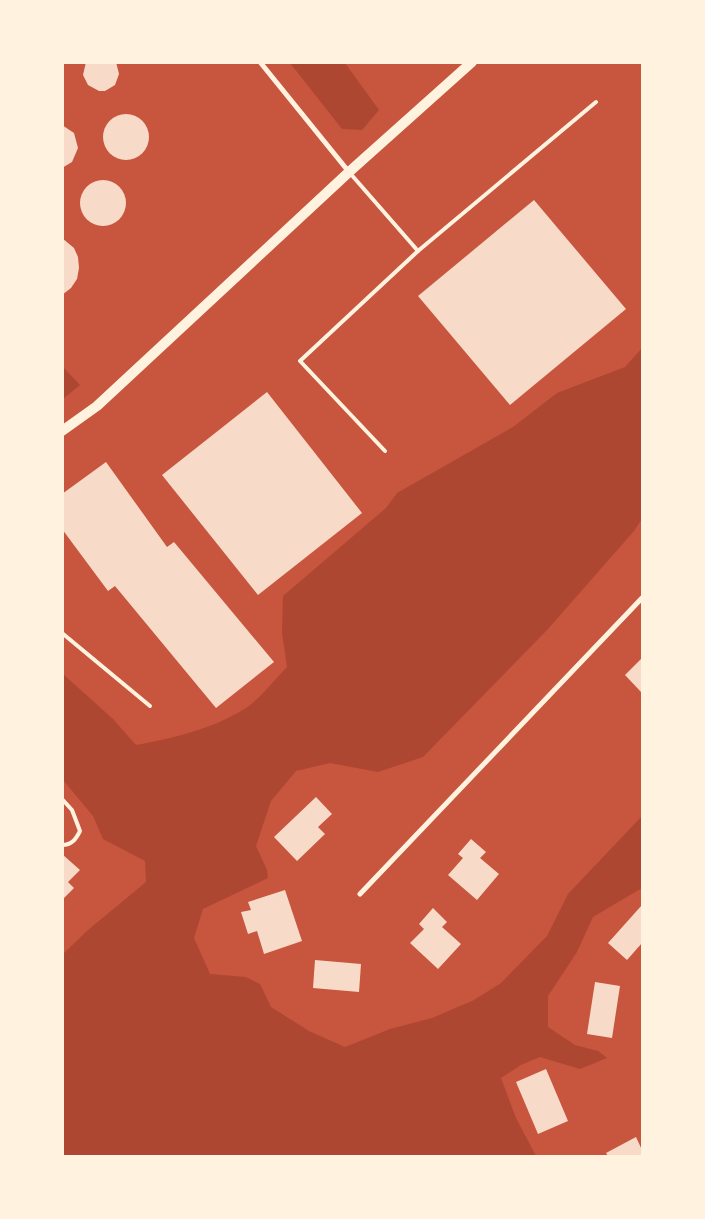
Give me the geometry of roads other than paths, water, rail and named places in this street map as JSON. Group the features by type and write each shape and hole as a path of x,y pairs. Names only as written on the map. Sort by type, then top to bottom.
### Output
{"main road":[{"path":"62,430 97,406 349,172 472,62"}],"street":[{"path":"260,62 349,172"},
{"path":"360,894 642,598"}],"lane":[{"path":"385,451 300,361 418,251 596,102"},
{"path":"349,172 418,251"},
{"path":"62,633 150,706"},
{"path":"62,799 72,810 80,831 76,840 62,845"}]}
